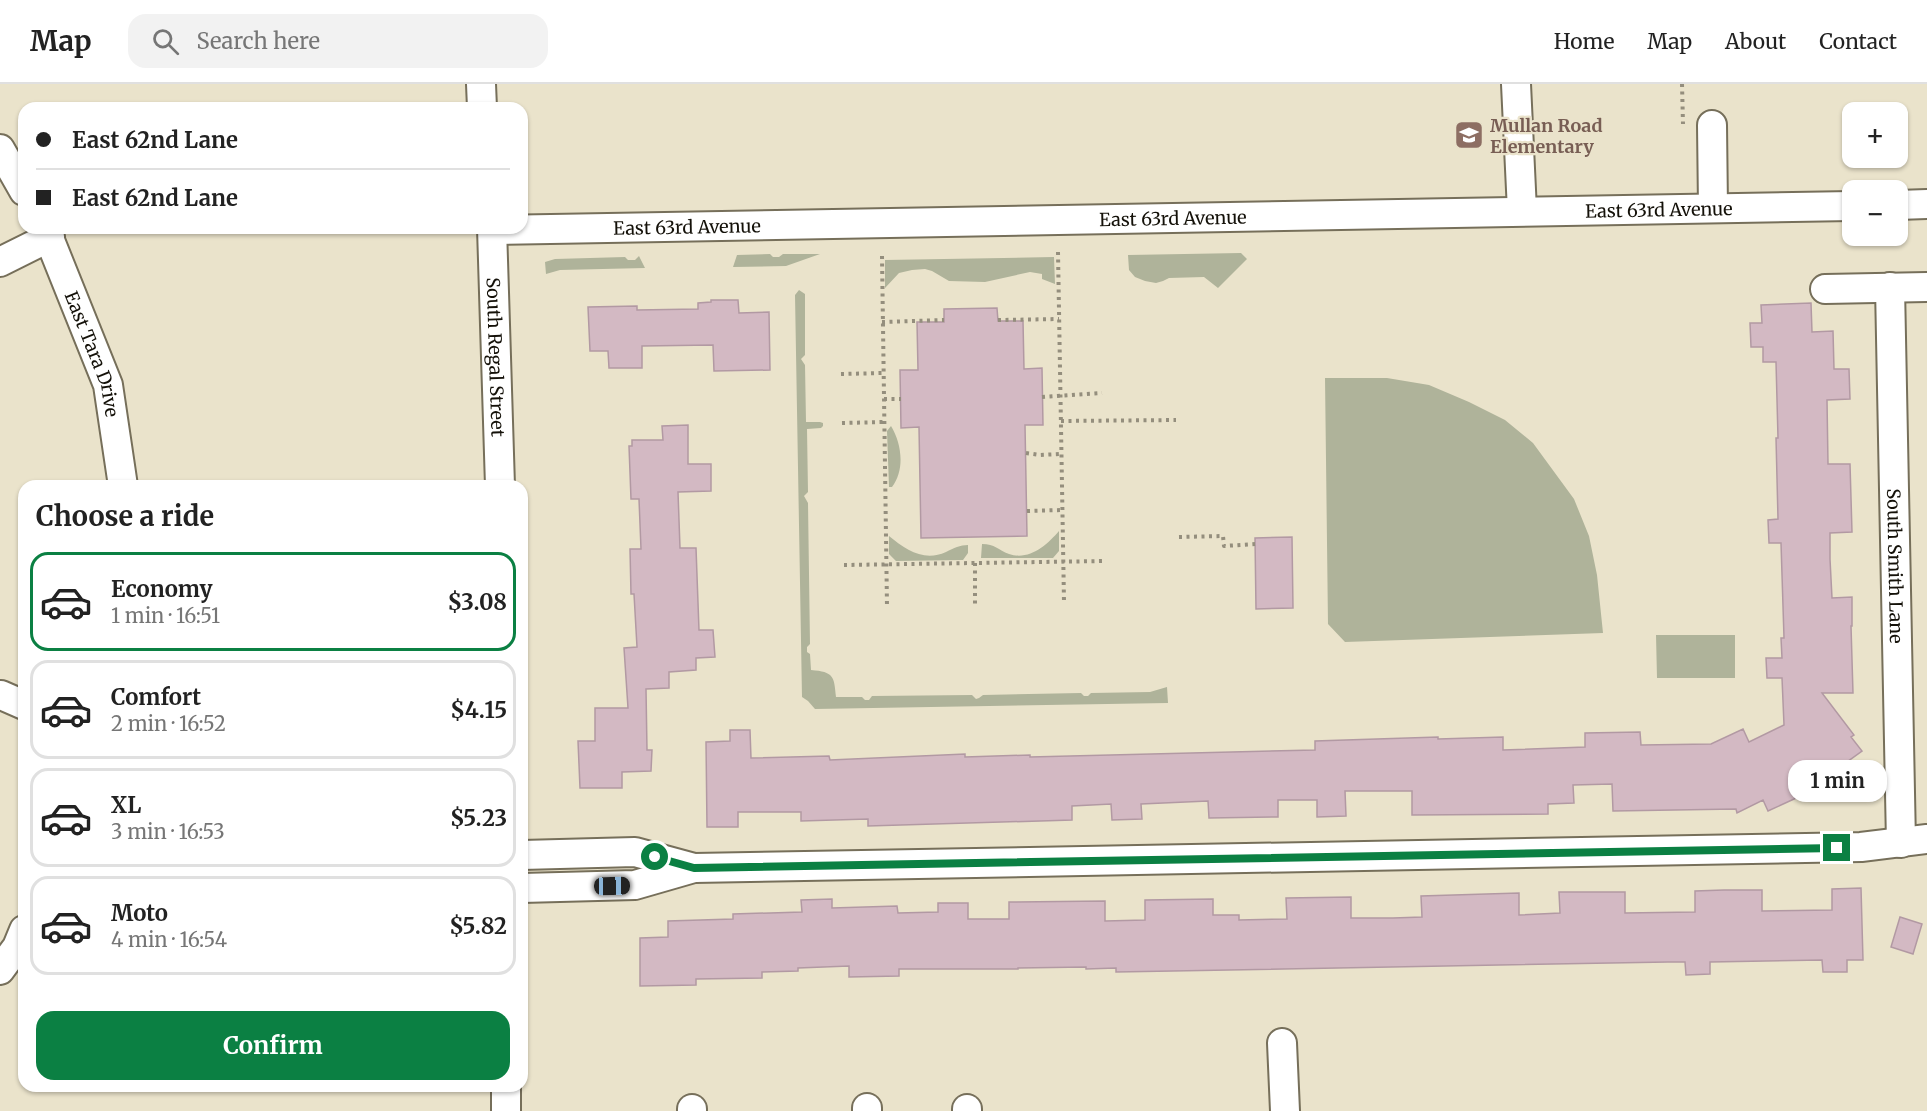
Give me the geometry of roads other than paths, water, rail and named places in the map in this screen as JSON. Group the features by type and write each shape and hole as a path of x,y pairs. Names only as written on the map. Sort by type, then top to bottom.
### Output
{"street":[{"path":"481,84 482,102"},
{"path":"1516,84 1522,211"},
{"path":"1712,125 1713,208"},
{"path":"0,148 18,180"},
{"path":"1908,205 1927,204"},
{"name":"East 63rd Avenue","path":"528,228 1842,206"},
{"path":"0,262 44,234"},
{"name":"East Tara Drive","path":"48,234 108,385 122,480"},
{"name":"South Regal Street","path":"492,234 500,480"},
{"name":"South Smith Lane","path":"1890,287 1914,841"},
{"path":"1825,289 1927,287"},
{"path":"1,695 18,702"},
{"path":"528,888 635,885 694,868 1861,847 1914,841"},
{"path":"528,855 635,852 694,868"},
{"path":"0,970 18,945"},
{"path":"1282,1043 1285,1111"},
{"path":"506,1092 506,1111"}],"place":[{"name":"Mullan Road Elementary","path":"1469,135"}]}
